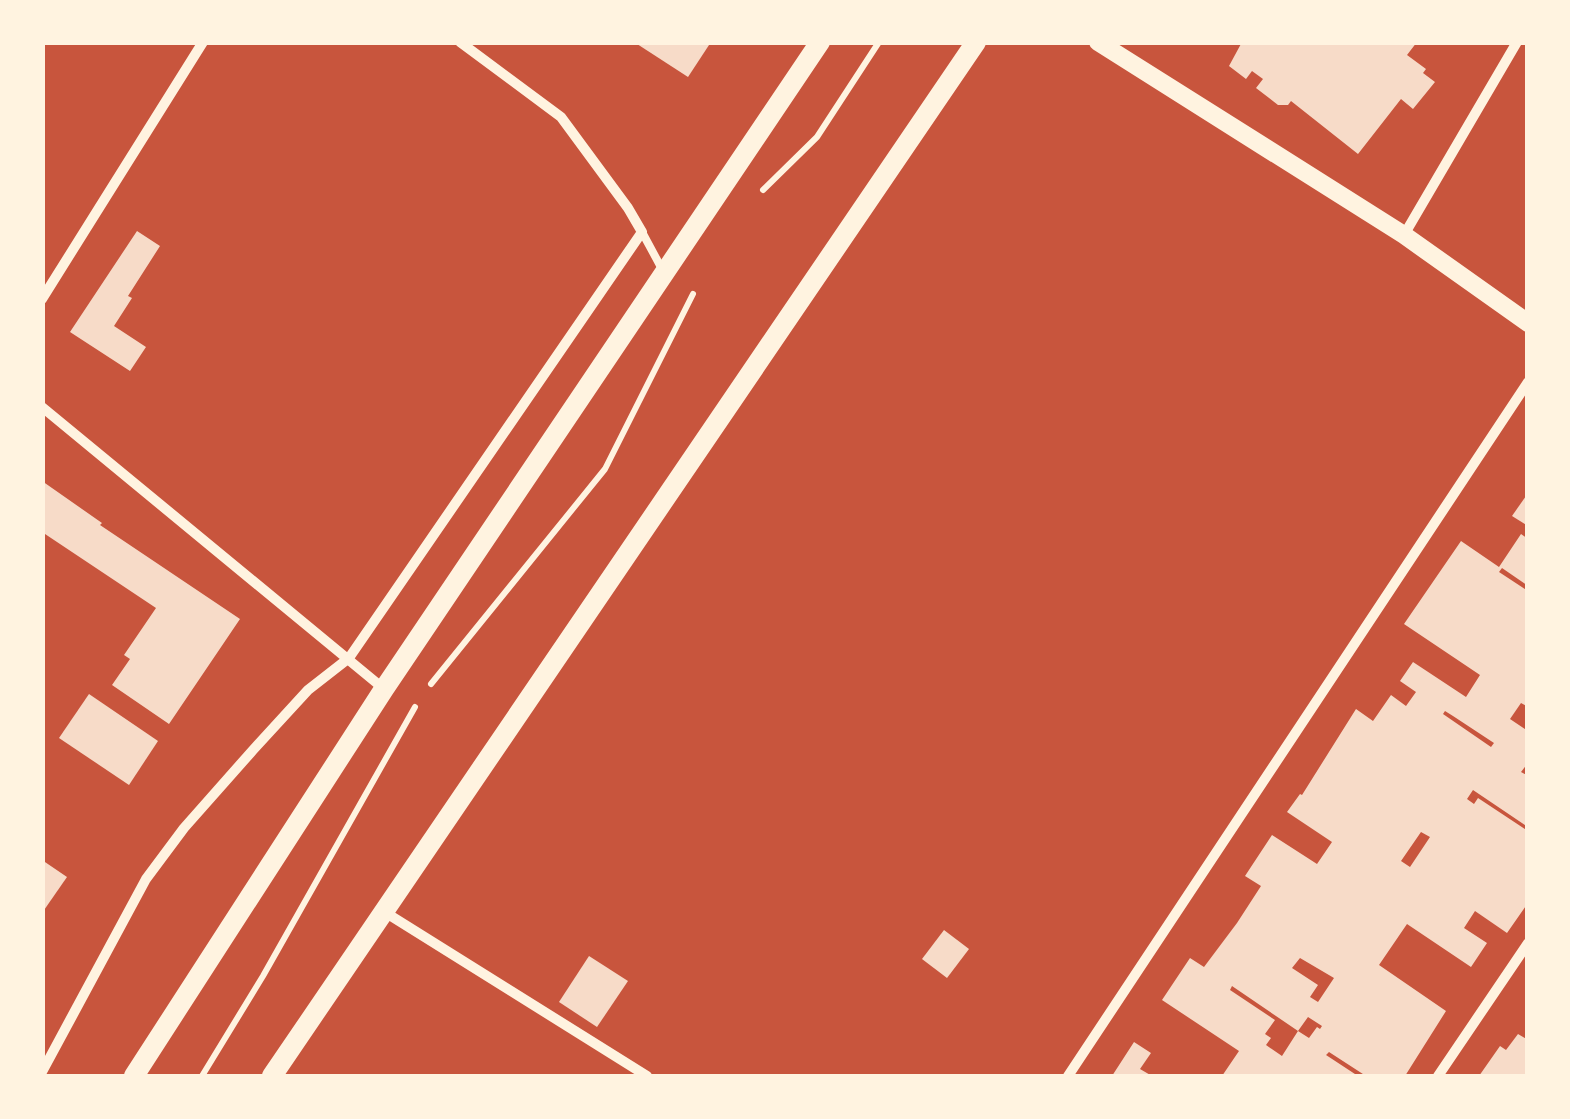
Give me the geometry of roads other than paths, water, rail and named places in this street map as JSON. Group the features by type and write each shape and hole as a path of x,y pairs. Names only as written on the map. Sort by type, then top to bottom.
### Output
{"main road":[{"path":"134,1076 384,689 820,42"},
{"path":"272,1076 976,42"}],"street":[{"path":"42,299 203,42"},
{"path":"54,1076 44,1067 146,879 174,841 308,690 349,658 642,232 561,117 460,42"},
{"path":"1098,42 1404,235 1528,323"},
{"path":"1404,235 1516,42"},
{"path":"1068,1076 1528,382"},
{"path":"42,407 384,689"},
{"path":"383,911 647,1076"},
{"path":"1438,1076 1528,943"}],"lane":[{"path":"642,232 664,274"}]}
